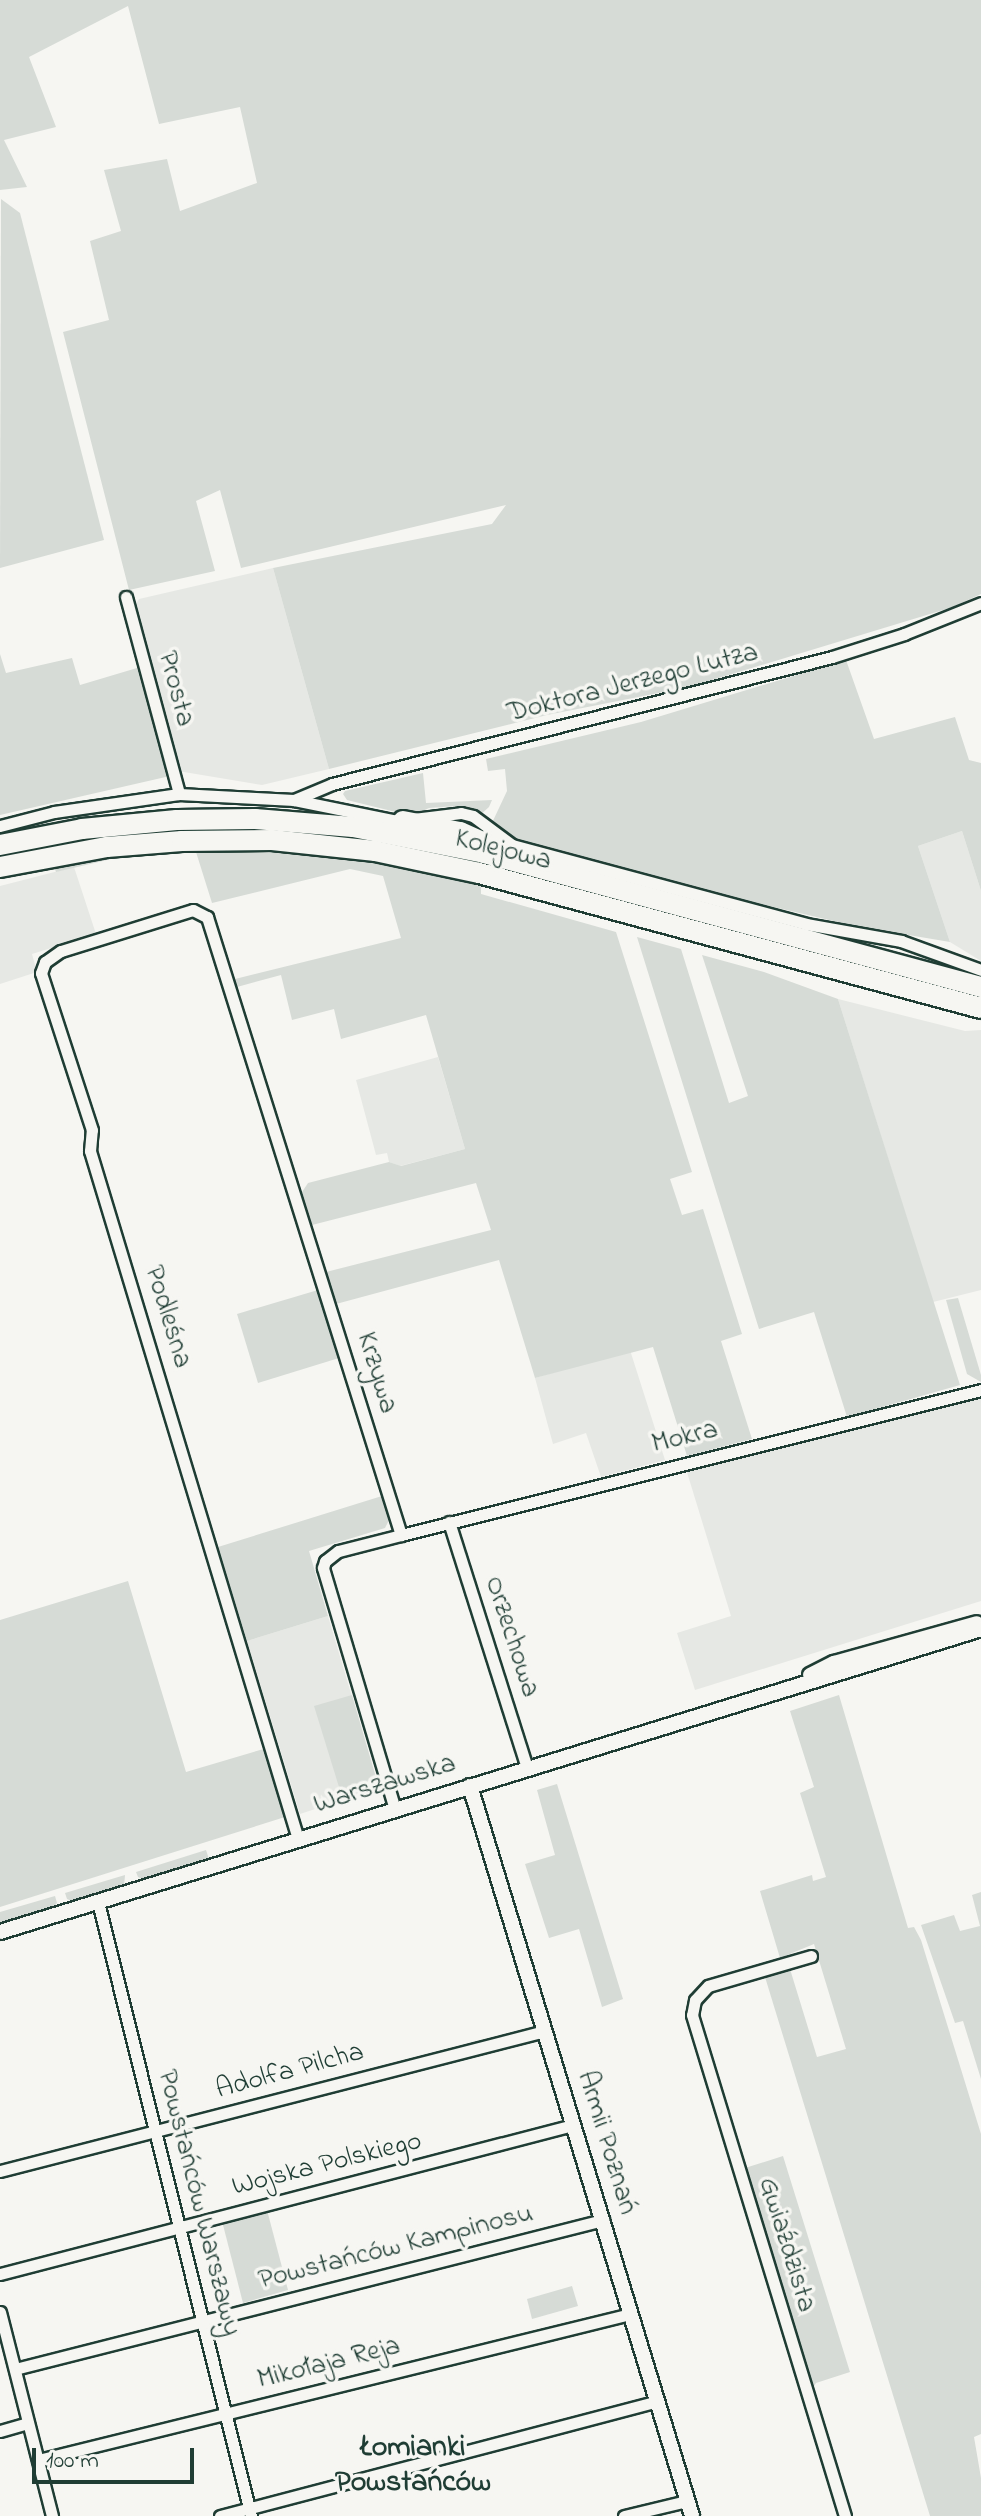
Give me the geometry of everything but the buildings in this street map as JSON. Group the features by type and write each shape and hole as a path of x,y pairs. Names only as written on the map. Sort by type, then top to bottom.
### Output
{"highway":[{"name":"Kolejowa","path":"0,845 120,825 246,819 378,831 511,852 981,987"},
{"path":"403,821 478,838 511,852"},
{"name":"Kolejowa","path":"0,867 107,847 187,841 272,840 375,851 479,873 981,1008"}],"street":[{"name":"Prosta","path":"126,597 179,794"},
{"name":"Doktora Jerzego Lutza","path":"294,800 332,784 832,657 904,634 981,603"},
{"path":"0,826 54,812 179,794 294,800 403,821"},
{"path":"511,852 806,924 901,941 981,970"},
{"name":"Krzywa","path":"193,910 207,917 401,1535"},
{"name":"Podleśna","path":"193,910 61,951 45,962 41,973 92,1130 90,1151 298,1839"},
{"name":"Mokra","path":"401,1535 981,1390"},
{"name":"Orzechowa","path":"449,1522 527,1768"},
{"path":"395,1809 323,1568 325,1561 338,1551 401,1535"},
{"name":"Warszawska","path":"947,1636 981,1622"},
{"name":"Warszawska","path":"0,1932 785,1687 834,1663 981,1629"},
{"name":"Armii Poznań","path":"470,1786 692,2516"},
{"name":"Powstańców Warszawy","path":"98,1902 250,2512"},
{"name":"Gwiaździsta","path":"811,1956 703,1989 695,2000 692,2015 845,2516"},
{"name":"Adolfa Pilcha","path":"0,2171 545,2031"},
{"name":"Wojska Polskiego","path":"0,2274 573,2125"},
{"name":"Powstańców Kampinosu","path":"15,2369 603,2220"},
{"path":"0,2312 52,2516"},
{"name":"Mikołaja Reja","path":"38,2460 630,2314"},
{"path":"220,2516 250,2512 657,2401"},
{"path":"0,2431 28,2423"},
{"path":"624,2516 687,2501"}],"shaded area":[{"path":"0,0 981,0 981,594 953,607 689,687 547,715 329,769 273,568 492,524 506,505 241,568 220,490 196,501 215,571 129,590 63,332 109,320 90,241 121,231 104,170 167,159 180,211 257,183 240,107 159,124 128,6 29,57 56,127 4,140 27,187 0,190"},
{"path":"1,199 20,213 104,540 0,568"},
{"path":"273,568 329,769 262,785 178,771 134,607 139,599"},
{"path":"0,654 6,673 72,658 80,685 137,668 170,776 0,815"},
{"path":"846,660 874,739 955,717 969,760 981,763 981,891 962,831 918,846 950,942 855,926 727,896 506,836 491,825 507,791 505,769 488,771 486,759 641,722"},
{"path":"423,773 426,803 492,800 489,807 479,816 472,809 456,806 429,808 412,816 347,800 343,794 345,791"},
{"path":"962,831 981,891 981,961 950,942 918,846"},
{"path":"261,848 401,864 481,882 481,894 616,932 692,1172 670,1179 682,1215 703,1209 742,1334 721,1341 752,1439 687,1456 653,1347 535,1378 499,1260 336,1304 326,1272 491,1230 476,1183 312,1225 302,1192 308,1183 389,1162 401,1166 465,1149 426,1015 341,1039 334,1009 292,1020 281,975 237,987 235,979 401,938 383,876 350,869 212,903 196,852 124,856 56,872 54,866 160,850"},
{"path":"74,867 96,934 32,954 37,972 0,984 0,886"},
{"path":"637,937 681,949 729,1103 748,1096 702,955 764,972 838,999 960,1385 847,1417 814,1312 759,1329"},
{"path":"838,999 965,1031 981,1030 981,1290 933,1302"},
{"path":"438,1057 465,1149 400,1166 389,1162 387,1153 376,1155 356,1080"},
{"path":"318,1290 339,1358 258,1383 237,1314"},
{"path":"958,1298 981,1382 967,1374 946,1300"},
{"path":"630,1350 665,1460 601,1477 586,1433 553,1444 535,1378"},
{"path":"981,1397 981,1601 695,1690 677,1633 731,1616 686,1469"},
{"path":"382,1496 389,1520 385,1528 309,1551 328,1616 247,1641 218,1547"},
{"path":"128,1581 186,1772 267,1748 285,1817 0,1907 0,1620"},
{"path":"328,1616 379,1788 300,1814 247,1641"},
{"path":"352,1695 379,1788 343,1800 314,1706"},
{"path":"839,1695 908,1928 914,1927 921,1940 981,2134 981,2434 974,2437 981,2478 981,2516 930,2516 765,1977 790,1969 817,2057 846,2049 814,1944 780,1958 760,1891 812,1875 813,1881 826,1877 800,1793 814,1787 790,1711"},
{"path":"557,1784 623,1999 602,2007 579,1929 549,1938 525,1864 555,1855 537,1790"},
{"path":"206,1850 209,1859 144,1880 136,1872"},
{"path":"125,1875 124,1886 74,1902 67,1899 65,1893"},
{"path":"981,1892 981,2079 963,2021 955,2023 921,1925 954,1915 960,1931 980,1926 972,1895"},
{"path":"55,1896 57,1903 53,1908 0,1924 0,1912"},
{"path":"783,2156 850,2372 816,2383 812,2389 745,2168"},
{"path":"267,2210 288,2290 243,2303 222,2221"},
{"path":"572,2286 578,2306 532,2319 527,2299"}],"district":[{"name":"Łomianki Powstańców","path":"413,2465"}]}
